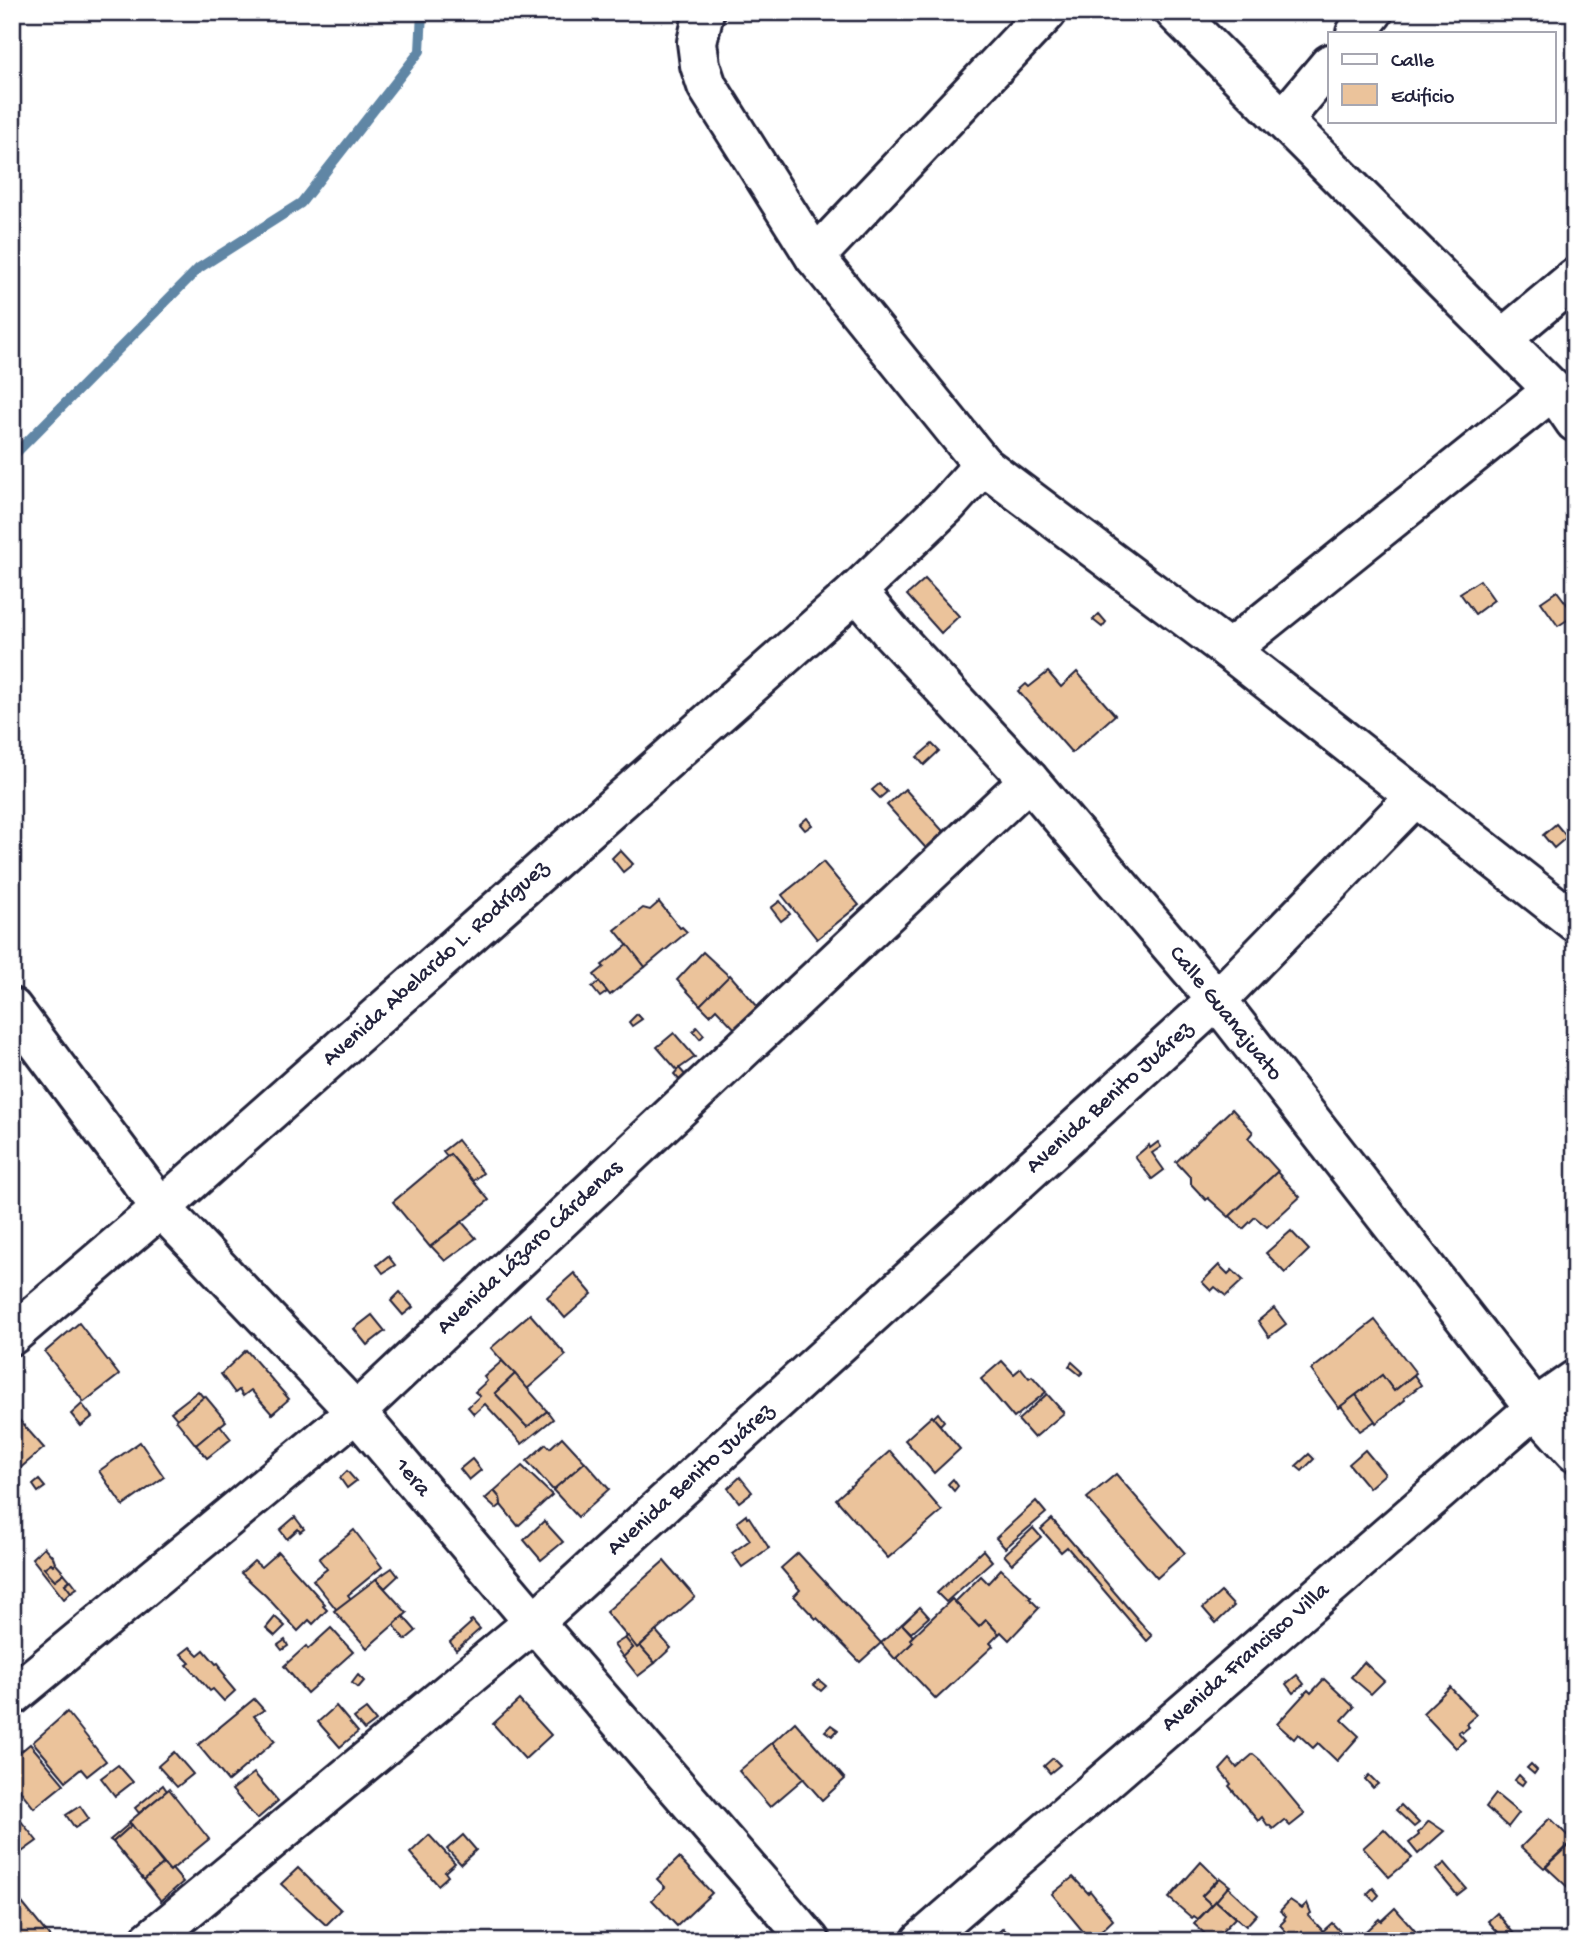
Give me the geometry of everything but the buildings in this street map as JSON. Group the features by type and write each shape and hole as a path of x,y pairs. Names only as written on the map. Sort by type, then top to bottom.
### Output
{"street":[{"path":"704,12 697,42 700,65 707,86 816,257 983,465 1229,650 1575,922"},
{"path":"816,257 1047,12"},
{"path":"1175,12 1553,390 1575,422"},
{"path":"1357,32 1373,12"},
{"path":"1283,120 1328,66"},
{"path":"1502,339 1575,278"},
{"path":"1229,650 1553,390"},
{"name":"Avenida Abelardo L. Rodríguez","path":"12,1335 161,1208 857,591 948,504 983,465"},
{"name":"Calle Guanajuato","path":"857,591 890,631 1029,780 1217,1000 1535,1408 1575,1452"},
{"name":"Avenida Lázaro Cárdenas","path":"12,1696 356,1412 1029,780"},
{"name":"Avenida Benito Juárez","path":"149,1941 534,1622 1217,1000 1415,797"},
{"name":"1era","path":"15,1010 161,1208 356,1412 810,1941"},
{"name":"Avenida Francisco Villa","path":"921,1941 1535,1408 1575,1380"}],"waterway":[{"path":"12,457 199,268 301,203 420,51 422,12"}]}
